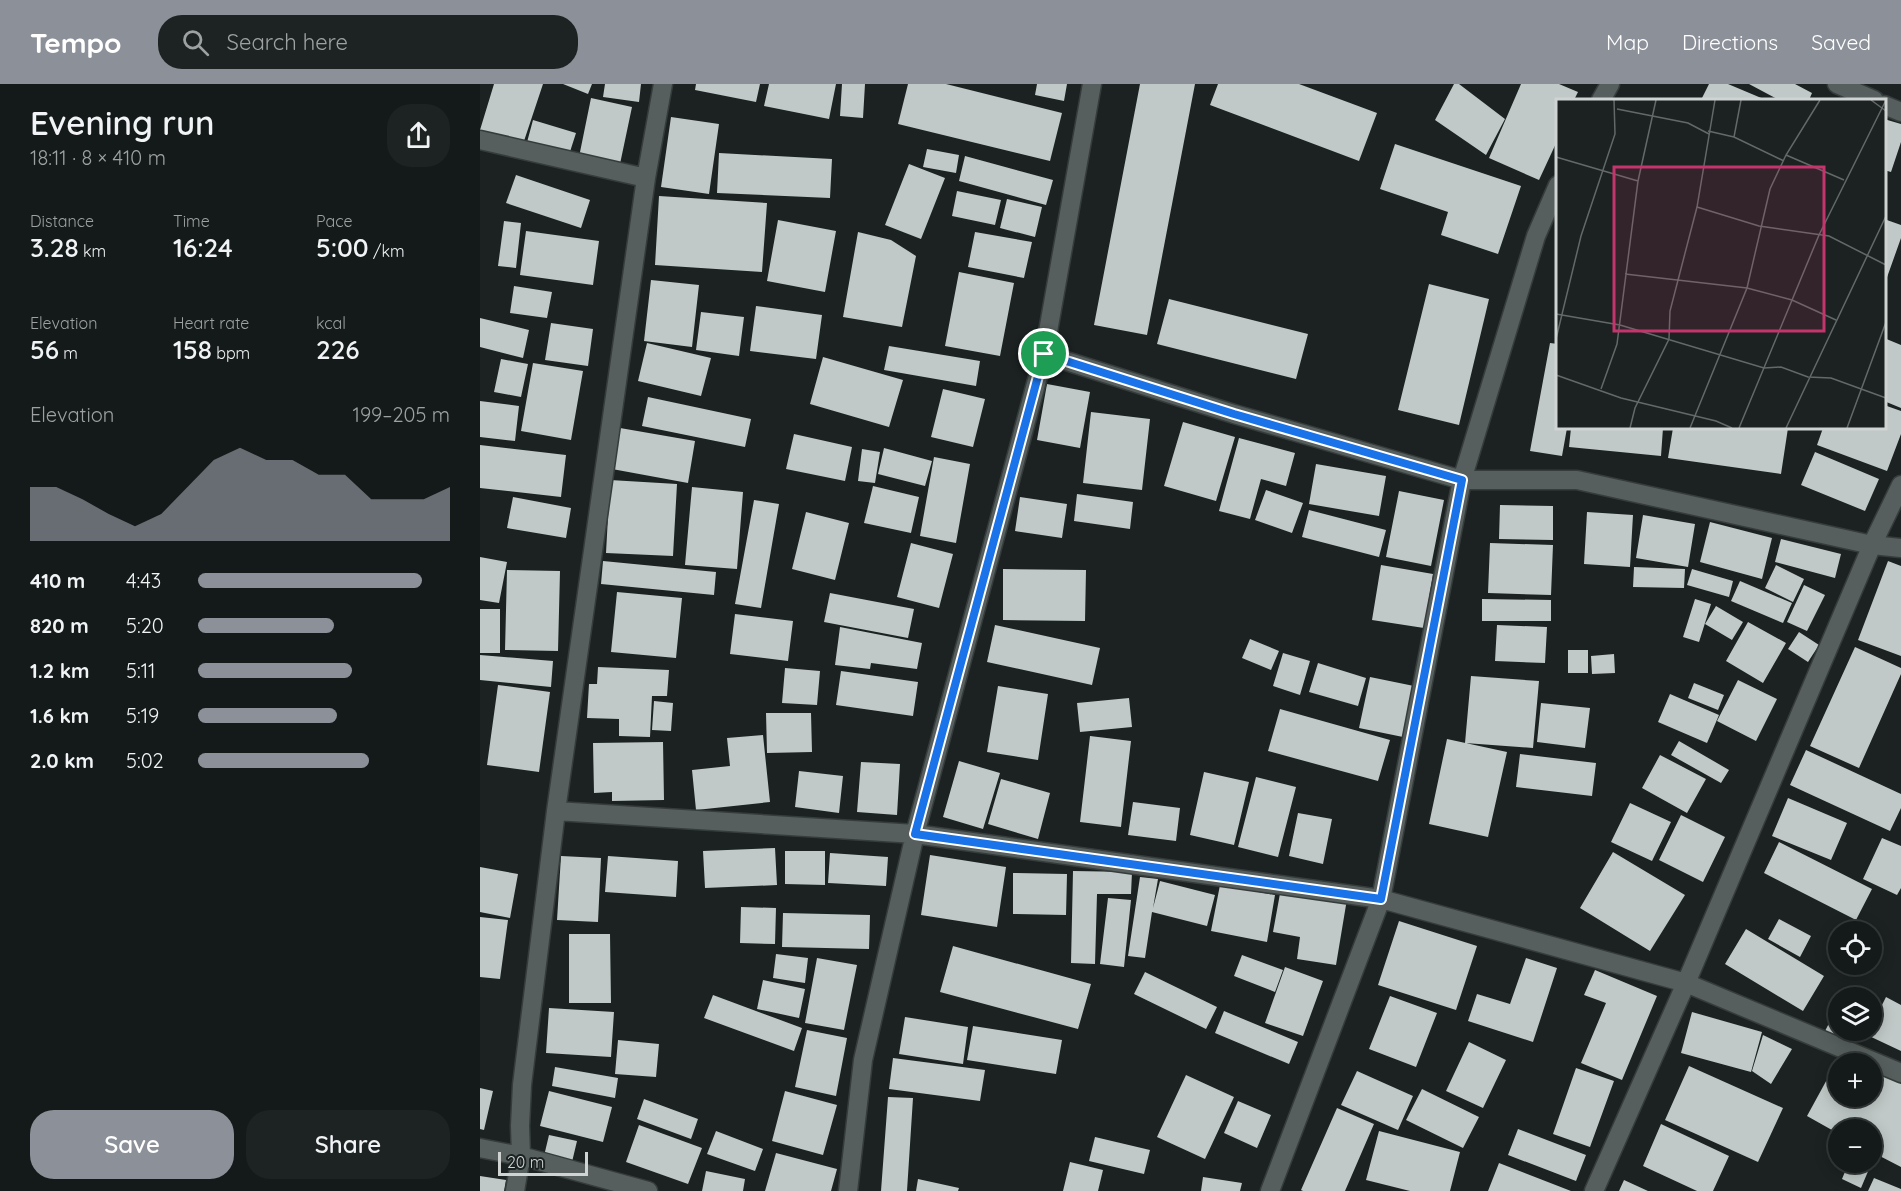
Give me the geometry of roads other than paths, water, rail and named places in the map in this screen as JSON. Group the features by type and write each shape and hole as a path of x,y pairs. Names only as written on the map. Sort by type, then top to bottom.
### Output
{"street":[{"path":"515,1191 521,1155 522,1085 556,811 646,178 663,84"},
{"path":"848,1191 863,1060 915,834 1044,354 1092,84"},
{"path":"1601,99 1610,84"},
{"path":"1837,84 1872,99"},
{"path":"1886,106 1901,112"},
{"path":"480,140 646,178"},
{"path":"1270,1191 1381,899 1462,480 1536,236 1556,187"},
{"path":"1044,354 1234,414 1462,480 1577,480 1872,545 1901,548"},
{"path":"1594,1191 1686,983 1872,545 1901,485"},
{"path":"556,811 915,834 1381,899 1686,983 1901,1073"},
{"path":"480,1148 521,1155 648,1191"}]}
